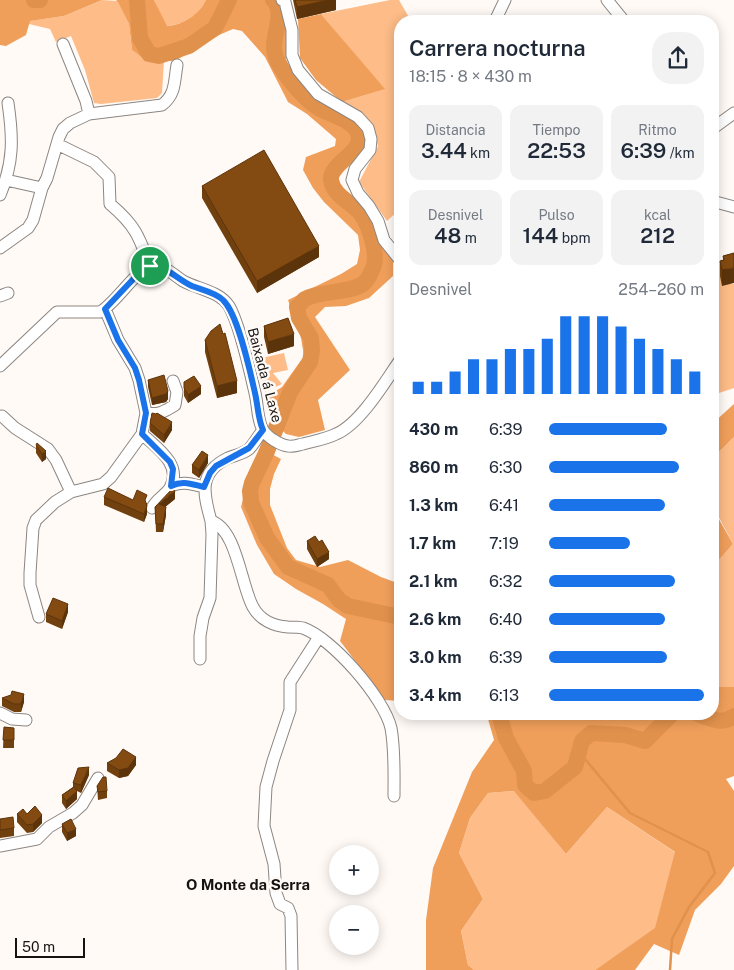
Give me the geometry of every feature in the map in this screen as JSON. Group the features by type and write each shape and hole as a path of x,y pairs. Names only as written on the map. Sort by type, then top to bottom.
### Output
{"street":[{"path":"282,0 285,2 292,30 292,55 298,70 318,94 358,117 368,128 371,139 370,150 355,169 352,180 358,193 378,221 384,240 394,252"},
{"path":"498,15 505,0"},
{"path":"607,0 619,15"},
{"path":"63,44 86,101 89,114"},
{"path":"0,248 28,228 63,130 70,123 89,114 162,105 169,100 173,93 176,65"},
{"path":"0,195 6,180 12,147 8,102"},
{"path":"719,124 734,113"},
{"path":"0,366 57,312 100,312 139,273 150,266 138,234 110,204 110,177 94,162 57,144"},
{"path":"6,180 42,188"},
{"path":"719,203 734,208"},
{"name":"Baixada á Laxe","path":"150,266 160,266 192,285 216,295 228,306 237,326 255,394 260,424 265,432"},
{"path":"39,617 30,586 33,528 40,516 55,502 71,492 103,484 111,477 142,434 146,413 139,380 135,368 118,340 105,309"},
{"path":"200,659 200,636 203,618 210,598 212,534 204,487 210,473 216,466 249,448 265,432 282,444 294,446 332,436 343,430 367,406 394,368"},
{"path":"146,413 163,412 175,405 176,392 173,382"},
{"path":"1,416 48,449 56,460 71,492"},
{"path":"142,434 170,462 173,469 171,486"},
{"path":"152,508 156,500 171,486 180,482 204,487"},
{"path":"211,522 216,523 232,544 252,607 261,617 269,622 285,627 300,627 335,648 379,700 391,727 394,796"},
{"path":"292,970 291,916 288,908 280,904 276,893 274,864 264,826 266,787 290,710 290,682 319,637"},
{"path":"0,713 12,719 26,720"},
{"path":"0,846 37,839 49,827 73,813 82,805 98,778"}],"shaded area":[{"path":"0,0 102,0 64,16 30,21 26,35 6,46 0,45"},
{"path":"102,0 118,1 129,24 132,50 146,61 164,61 162,93 157,98 101,104 94,103 85,70 71,36 56,42 50,29 29,24 29,21 64,16"},
{"path":"116,0 154,0 167,26 179,24 195,15 206,0 274,0 282,7 288,37 286,59 296,79 314,98 339,112 360,130 363,141 353,159 336,172 338,185 374,221 393,261 393,276 369,298 346,306 325,307 315,317 350,370 318,400 325,430 299,437 286,434 272,420 268,396 282,387 304,356 301,338 288,300 357,264 360,250 358,235 324,202 313,188 303,170 306,157 335,146 336,139 307,114 288,102 265,57 242,31 233,29 219,35 175,61 146,61 132,50 129,24"},
{"path":"154,0 206,0 199,11 190,19 166,26"},
{"path":"390,0 399,0 408,15 394,15 394,215 387,221 359,182 378,146 373,129 363,114 342,102 384,89 321,14"},
{"path":"321,14 385,89 342,102 316,80 300,58 298,19"},
{"path":"726,258 730,284 734,284 734,388 719,393 719,262"},
{"path":"284,353 288,370 273,373 282,384 265,392 257,359"},
{"path":"734,404 734,437 719,452 719,418"},
{"path":"734,437 734,687 719,687 719,560 733,544 719,517 719,452"},
{"path":"262,449 281,459 270,489 270,505 287,548 296,560 320,567 348,560 394,582 394,701 385,700 340,641 346,619 274,574 257,545 241,507 249,475"},
{"path":"719,519 733,544 719,560"},
{"path":"719,687 734,687 734,776 726,779 734,791 734,866 721,884 695,910 679,955 654,944 635,970 595,970 655,928 675,852 607,807 566,854 514,791 488,793 470,818 459,853 483,899 461,931 468,965 474,970 426,970 426,920 433,868 472,772 494,740 488,720 719,720"},
{"path":"515,791 566,854 607,807 676,853 656,928 595,970 474,970 468,965 461,931 483,899 459,853 470,818 488,793"}],"building":[{"path":"295,0 329,0 297,7"},
{"path":"264,150 319,246 257,281 202,186"},
{"path":"734,253 734,268 722,270 720,261 724,260 723,256"},
{"path":"288,318 294,334 268,342 264,326"},
{"path":"220,324 223,334 225,333 237,381 217,386 205,340 211,331"},
{"path":"164,375 168,391 166,394 152,398 148,380"},
{"path":"194,376 201,386 188,395 184,388 184,382"},
{"path":"152,413 157,413 172,422 164,435 150,423"},
{"path":"37,443 46,451 42,454 36,445"},
{"path":"202,451 208,455 199,470 192,465"},
{"path":"108,488 133,500 137,490 147,495 145,500 147,506 144,514 104,497"},
{"path":"173,488 175,491 159,504 166,507 163,524 156,524 155,507"},
{"path":"315,536 319,542 322,540 329,552 317,559 307,541"},
{"path":"53,598 68,604 62,621 46,614"},
{"path":"12,691 24,694 21,704 14,704 2,698 11,695"},
{"path":"4,727 14,728 14,740 3,740"},
{"path":"123,749 136,757 128,768 119,770 107,763 116,758"},
{"path":"89,767 81,785 73,783 78,768"},
{"path":"103,777 106,777 107,791 98,792 97,786"},
{"path":"74,787 77,791 66,801 62,795"},
{"path":"35,806 42,815 33,824 27,825 17,814 23,809 27,814"},
{"path":"13,817 14,828 0,830 0,819"},
{"path":"71,819 76,829 67,833 62,824"}],"waterway":[{"path":"34,0 40,0"},
{"path":"137,0 140,38 149,54 159,56 189,46 215,28 229,0"},
{"path":"273,0 279,12 274,47 281,67 292,83 312,103 351,124 358,133 359,140 357,146 336,168 331,180 335,191 357,210 364,219 370,232 375,262 368,278 361,285 346,290 312,296 305,299 297,307 299,318 311,338 310,362 290,392 267,451 252,483 250,491 251,502 267,538 288,567 328,585 339,600 348,606 394,616"},
{"path":"716,720 730,719 734,716"},
{"path":"501,720 506,738 524,771 525,785 534,793 545,791 575,767 582,741 591,733 625,735 645,741 666,720"},
{"path":"580,753 630,813 708,852 715,873 689,907 672,939 670,970"}],"district":[{"name":"O Monte da Serra","path":"248,884"}],"route":[{"path":"150,266 160,266 182,280 222,298 233,315 237,326 255,394 260,424 263,430 244,452 216,466 210,473 204,487 186,482 180,482 171,486 173,469 170,462 142,434 146,413 139,380 135,368 118,340 105,309 144,268 150,266"}]}
